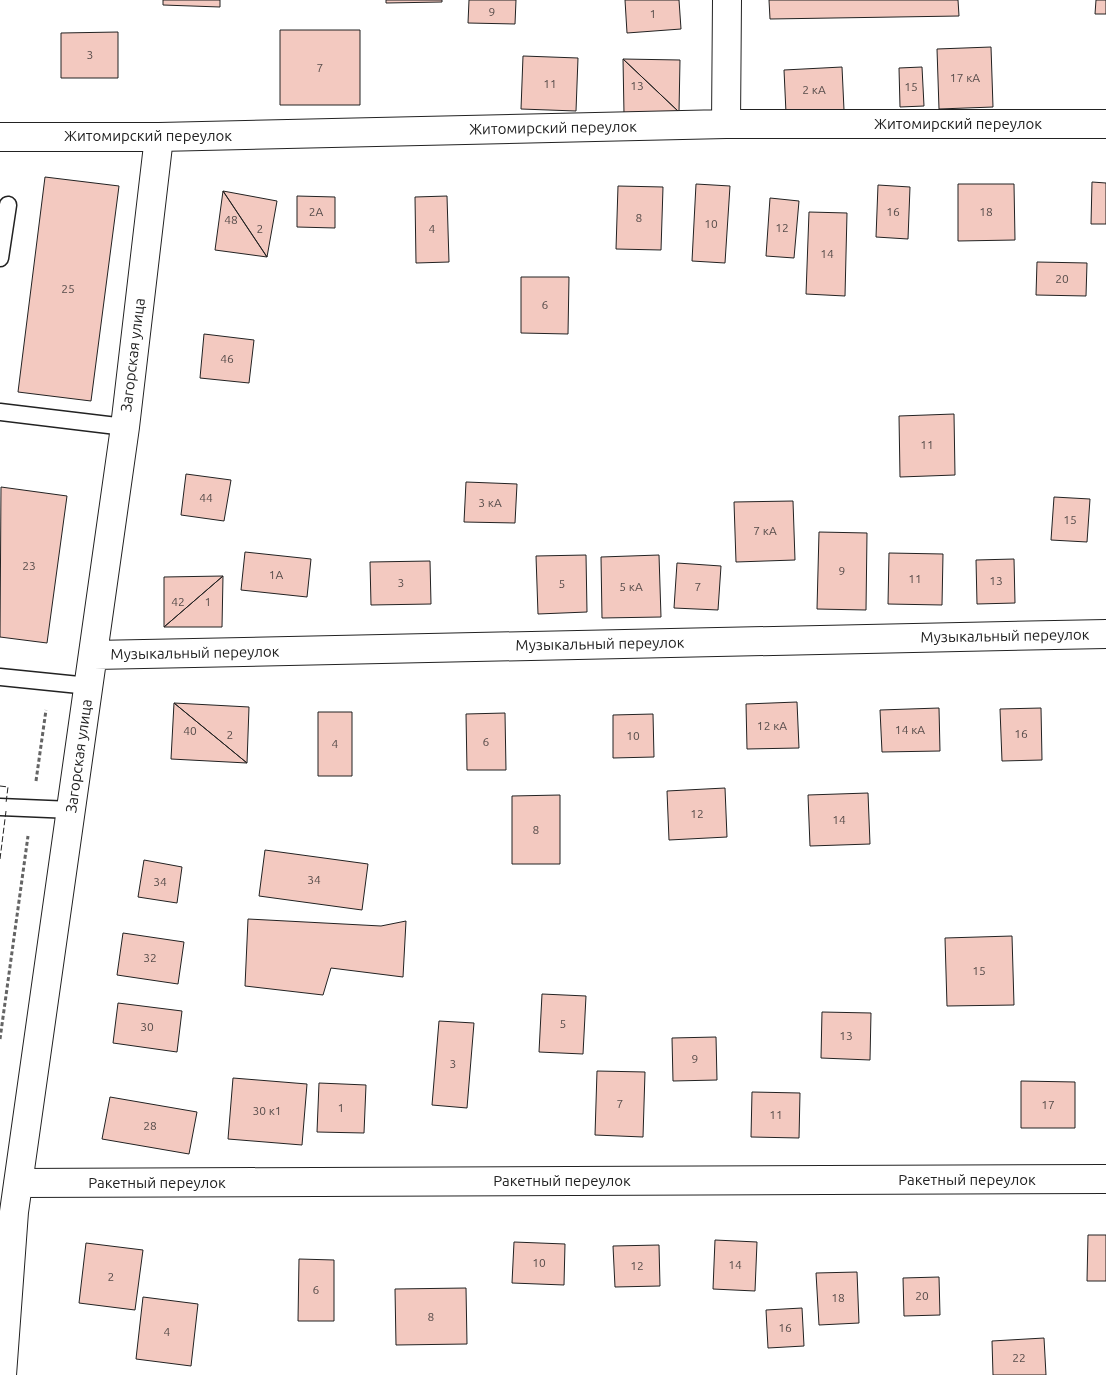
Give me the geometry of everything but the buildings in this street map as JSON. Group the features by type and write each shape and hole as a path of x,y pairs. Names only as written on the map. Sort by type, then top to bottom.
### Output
{"street":[{"path":"726,124 727,0"},
{"name":"Житомирский переулок","path":"0,137 159,138 726,124 1106,124"},
{"name":"Загорская улица","path":"2,1375 7,1212 18,1183 94,655 125,426 159,138"},
{"name":"Музыкальный переулок","path":"94,655 1106,634"},
{"name":"Ракетный переулок","path":"18,1183 1106,1179"}],"lane":[{"path":"0,258 8,205"},
{"path":"0,412 125,426"},
{"path":"0,677 89,686"},
{"path":"0,807 72,810"}],"path":[{"path":"0,1039 50,682"}],"fence":[{"path":"0,786 8,787 6,803"},
{"path":"0,859 6,811"}]}
